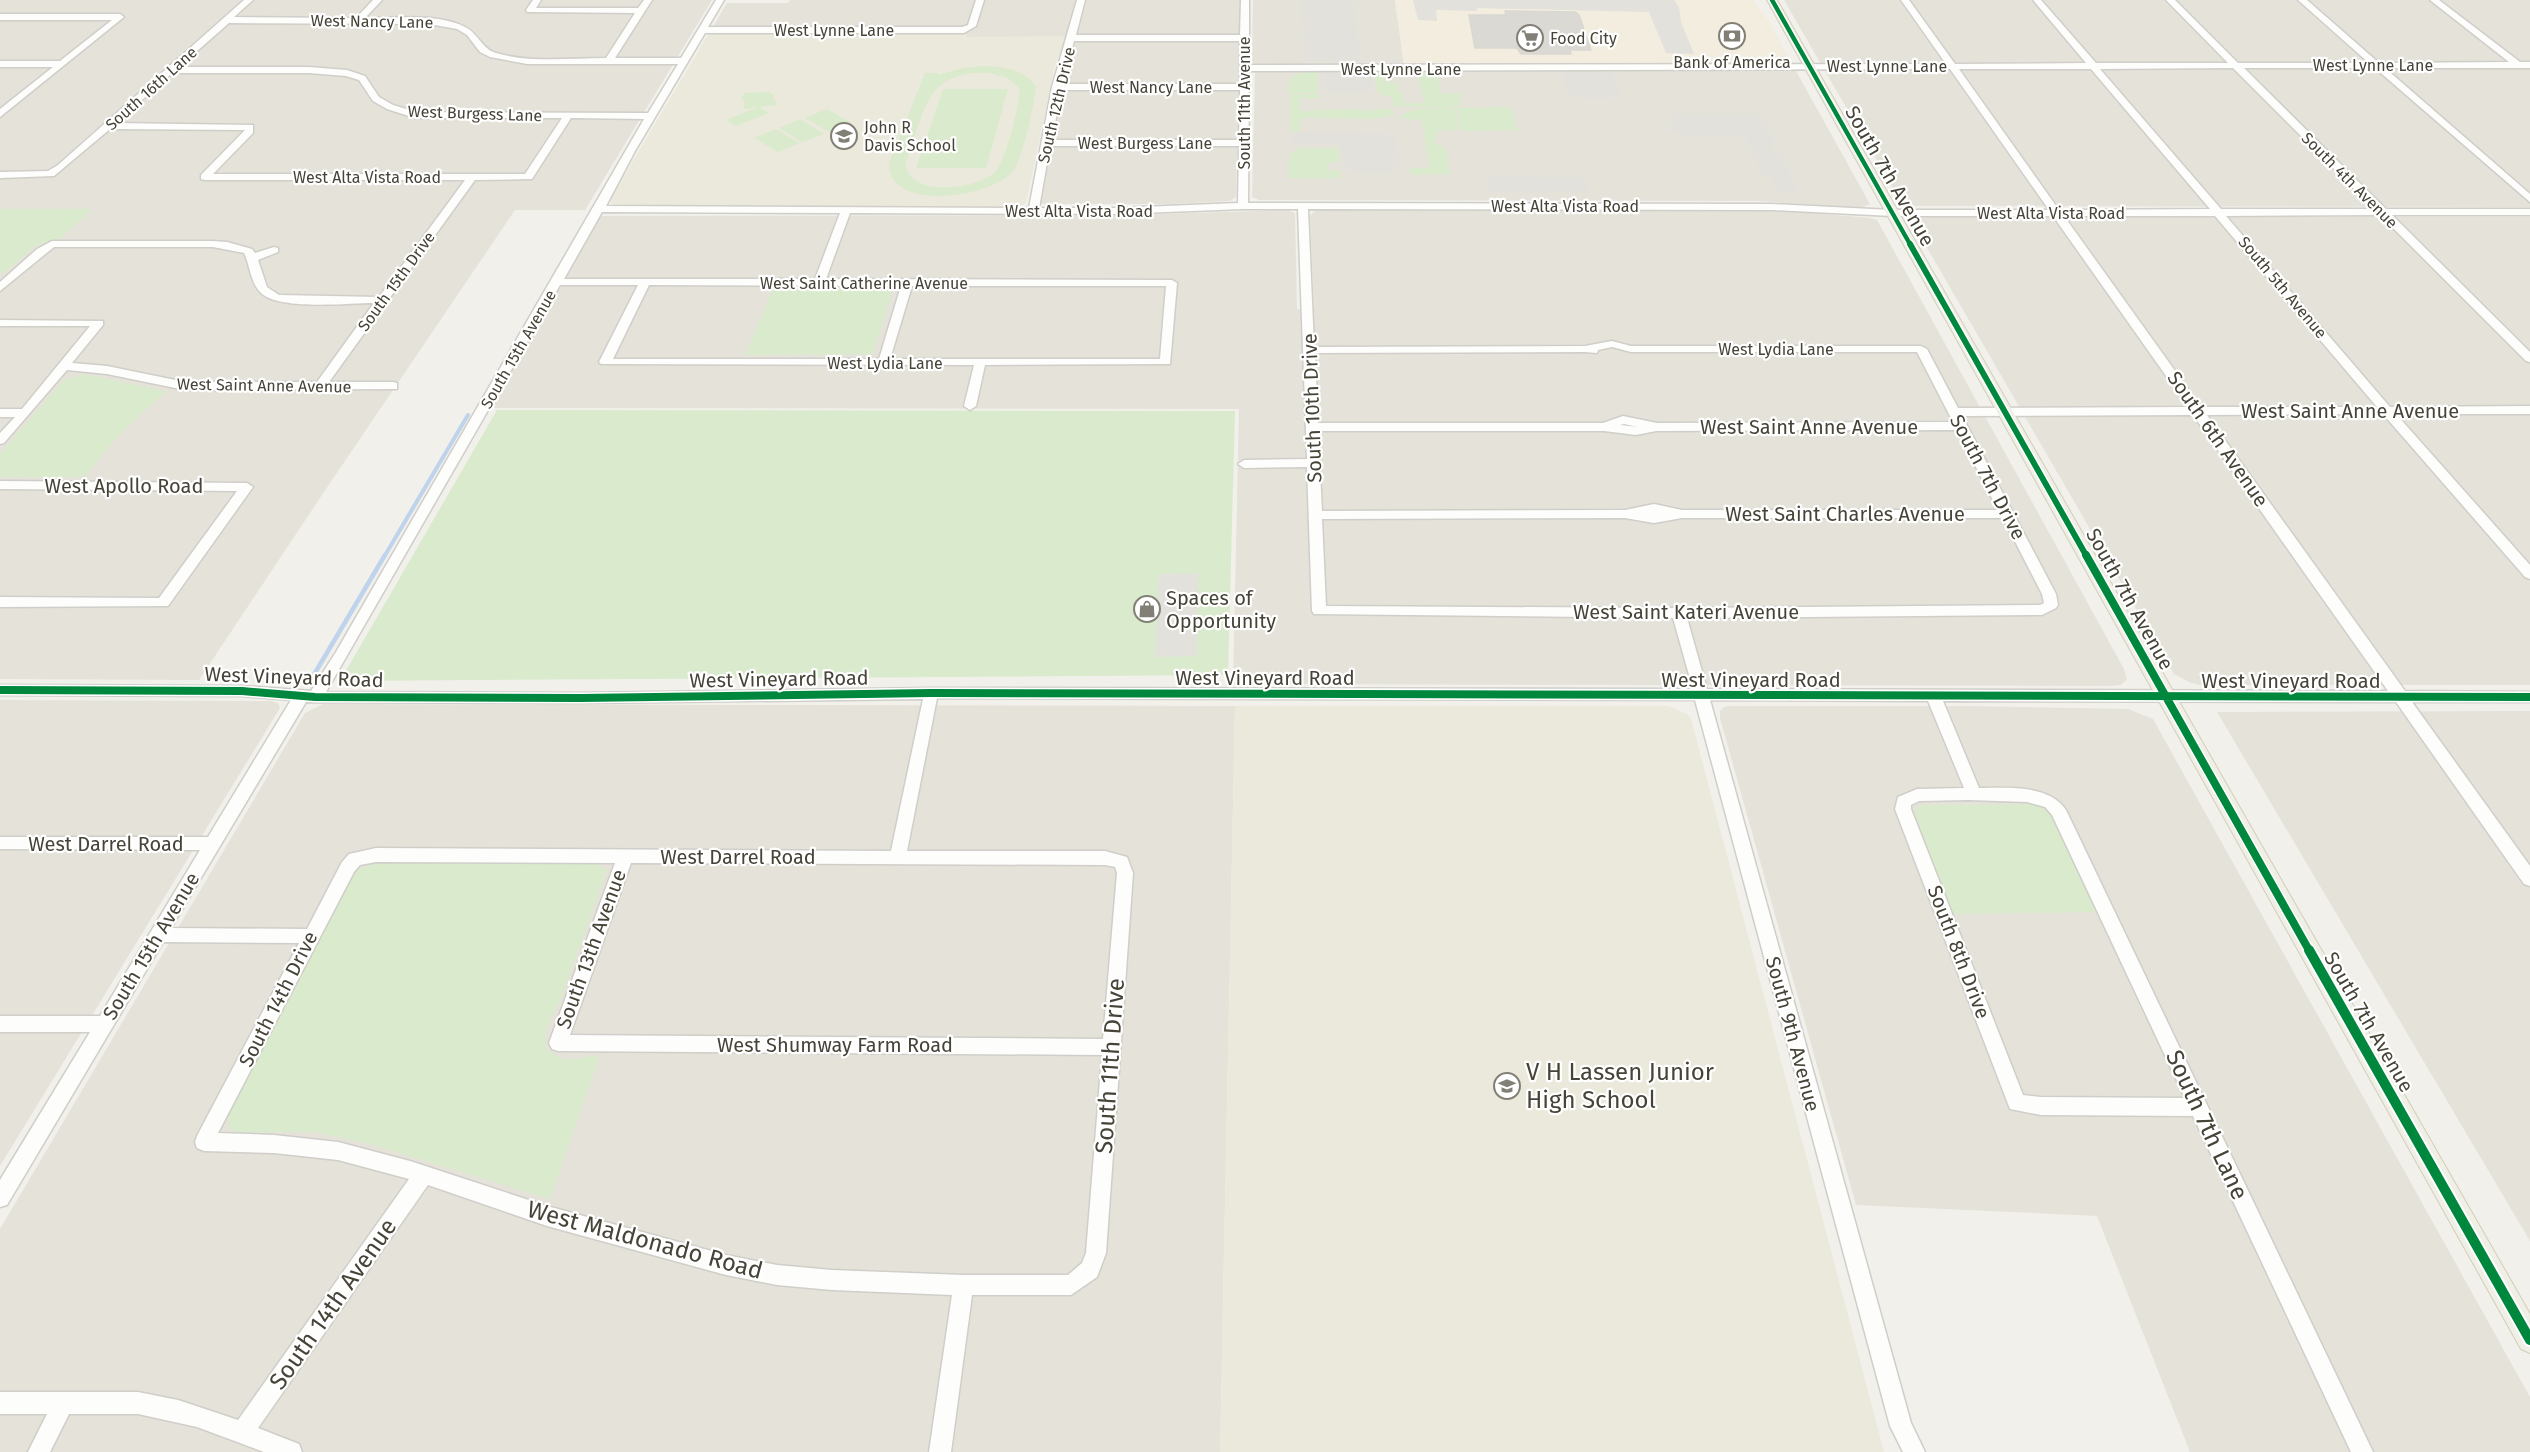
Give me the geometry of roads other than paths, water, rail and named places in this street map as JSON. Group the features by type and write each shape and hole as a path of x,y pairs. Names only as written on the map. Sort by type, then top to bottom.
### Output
{"main road":[{"name":"South 7th Avenue","path":"1772,0 2530,1340"}],"street":[{"name":"South 16th Lane","path":"0,175 50,174 61,168 249,0"},
{"path":"359,20 378,0"},
{"path":"537,0 530,10 640,11"},
{"path":"609,60 648,0"},
{"name":"South 15th Avenue","path":"0,1198 212,844 308,696 341,656 720,0"},
{"name":"West Lynne Lane","path":"702,30 967,30 972,26 980,0"},
{"name":"South 12th Drive","path":"1033,211 1057,87 1064,59 1073,38 1081,0"},
{"name":"South 11th Avenue","path":"1244,206 1245,0"},
{"name":"South 6th Avenue","path":"1905,0 2530,879"},
{"name":"South 5th Avenue","path":"2037,0 2387,411 2530,574"},
{"name":"South 4th Avenue","path":"2170,0 2530,359"},
{"path":"2302,0 2530,199"},
{"path":"2434,0 2530,75"},
{"path":"0,17 120,17 0,114"},
{"name":"West Nancy Lane","path":"226,20 429,21 450,24 470,33 483,50 507,59 684,61"},
{"path":"1073,38 1244,38"},
{"path":"0,64 62,64"},
{"name":"West Lynne Lane","path":"1244,68 2530,65"},
{"name":"West Burgess Lane","path":"171,70 309,70 347,73 363,78 376,99 390,107 415,115 651,116"},
{"name":"West Nancy Lane","path":"1057,87 1244,87"},
{"name":"West Alta Vista Road","path":"110,126 250,127 250,131 205,177 528,177 568,116"},
{"name":"West Burgess Lane","path":"1047,143 1244,142"},
{"name":"South 15th Drive","path":"320,386 472,177"},
{"name":"West Alta Vista Road","path":"599,209 1159,211 1244,206 1761,206 1892,213 2530,212"},
{"name":"South 10th Drive","path":"1303,206 1320,611"},
{"path":"819,282 846,210"},
{"path":"2,284 48,246 58,244 227,244 248,251 261,288 272,297 286,300 382,300"},
{"path":"252,258 274,250"},
{"name":"West Saint Catherine Avenue","path":"557,282 1172,283 1166,362"},
{"name":"West Lydia Lane","path":"645,282 604,362 1166,362"},
{"path":"884,363 907,283"},
{"path":"0,323 99,323 0,440"},
{"name":"West Lydia Lane","path":"1310,350 1585,349 1602,354 1614,354 1631,349 1921,349"},
{"name":"South 7th Drive","path":"1921,349 2049,594 2051,605"},
{"path":"970,406 980,363"},
{"name":"West Saint Anne Avenue","path":"64,366 116,371 185,386 393,386"},
{"name":"West Saint Anne Avenue","path":"1954,412 2530,410"},
{"path":"0,413 25,413"},
{"name":"West Saint Anne Avenue","path":"1312,427 1604,427 1630,431 1656,427 1961,426"},
{"path":"1244,464 1314,463"},
{"name":"West Apollo Road","path":"0,485 247,487 163,603 0,602"},
{"name":"West Saint Charles Avenue","path":"1316,515 1625,514 1650,520 1663,520 1682,514 2007,514"},
{"name":"West Saint Kateri Avenue","path":"1320,611 1679,613 2042,610 2051,605"},
{"name":"South 9th Avenue","path":"1679,613 1901,1426 1914,1452"},
{"name":"West Vineyard Road","path":"0,690 242,691 308,696 581,698 931,693 2166,698 2530,697"},
{"path":"898,857 931,693"},
{"path":"1934,697 1975,796"},
{"name":"South 8th Drive","path":"1975,796 1917,795 1904,801 1903,809 2017,1103 2041,1106 2199,1107"},
{"name":"South 7th Lane","path":"1975,796 2028,796 2049,801 2059,813 2362,1452"},
{"name":"West Darrel Road","path":"0,843 212,844"},
{"name":"West Darrel Road","path":"355,859 376,855 898,857 1105,858 1121,862"},
{"name":"South 13th Avenue","path":"558,1043 625,856"},
{"name":"South 14th Drive","path":"204,1142 310,936 341,879 355,859"},
{"name":"South 11th Drive","path":"1089,1270 1096,1253 1125,873 1121,862"},
{"path":"158,935 310,936"},
{"path":"0,1024 104,1024"},
{"name":"West Shumway Farm Road","path":"558,1043 1112,1047"},
{"name":"West Maldonado Road","path":"204,1142 274,1144 338,1151 547,1216 726,1265 777,1275 832,1280 963,1285 1071,1285 1089,1270"},
{"name":"South 14th Avenue","path":"242,1433 423,1176"},
{"path":"940,1452 963,1285"},
{"path":"39,1452 64,1402"},
{"path":"0,1403 138,1403 161,1406 184,1412 291,1452"}],"waterway":[{"path":"384,557 468,415"},
{"path":"309,683 385,555"}],"place":[{"name":"Bank of America","path":"1732,36"},
{"name":"Food City","path":"1530,38"},
{"name":"John R Davis School","path":"844,136"},
{"name":"Spaces of Opportunity","path":"1147,609"},
{"name":"V H Lassen Junior High School","path":"1507,1086"}]}
